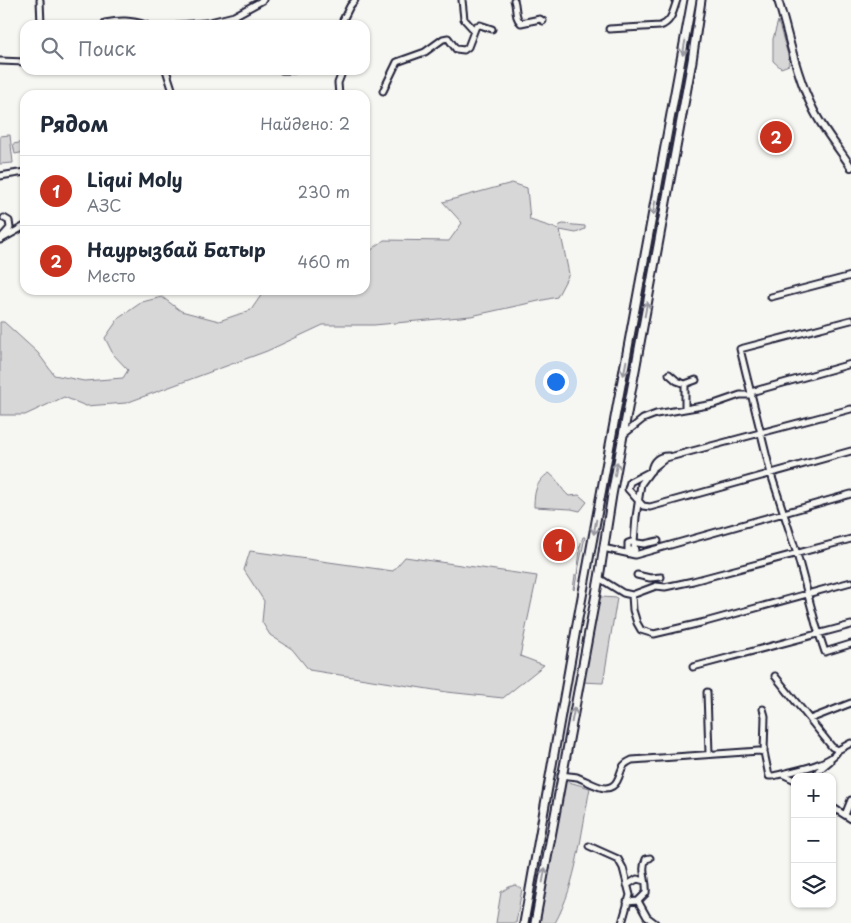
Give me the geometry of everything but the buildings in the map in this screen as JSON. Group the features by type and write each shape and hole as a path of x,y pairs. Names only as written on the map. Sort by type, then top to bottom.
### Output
{"highway":[{"path":"524,923 692,0"},
{"path":"535,923 599,578 702,0"}],"main road":[{"path":"778,0 800,78 814,111 851,167"}],"street":[{"path":"40,0 41,20"},
{"path":"218,20 234,16 263,0"},
{"path":"343,20 355,0"},
{"path":"462,0 464,19 474,30"},
{"path":"514,0 516,17 521,23 540,19 543,21"},
{"path":"609,29 666,24 677,0"},
{"path":"383,92 397,62 426,52 448,38 456,49 464,50 468,46 476,26 480,25 492,29"},
{"path":"0,61 20,62"},
{"path":"168,75 172,90"},
{"path":"339,90 338,82 341,75"},
{"path":"0,176 20,173"},
{"path":"0,240 10,228 9,221 4,218"},
{"path":"0,240 20,229"},
{"path":"771,297 851,276"},
{"path":"851,320 740,349 771,474 797,554 825,652 849,645 851,650"},
{"path":"623,435 643,419 656,414 714,404 851,364"},
{"path":"669,374 685,384 696,380"},
{"path":"685,384 685,408"},
{"path":"635,552 634,543 641,484 659,463 671,457 851,408"},
{"path":"651,471 630,482 628,485 628,489 638,502 643,506 650,507 851,452"},
{"path":"603,548 635,552 851,494"},
{"path":"599,578 623,593 632,595 656,586 665,587 851,539"},
{"path":"634,543 644,544 658,541"},
{"path":"637,574 650,578 665,587"},
{"path":"650,578 661,577"},
{"path":"632,595 637,623 642,630 654,634 851,582"},
{"path":"693,667 851,625"},
{"path":"775,676 832,747 838,750"},
{"path":"707,692 709,754"},
{"path":"810,719 851,703"},
{"path":"763,709 765,716 764,752 769,776 782,774 833,758"},
{"path":"817,773 833,758 838,750 851,743"},
{"path":"561,775 576,777 600,788 608,788 614,786 622,767 632,760 758,750 764,752"},
{"path":"782,774 791,778"},
{"path":"845,815 851,800"},
{"path":"836,809 851,819"},
{"path":"589,846 618,859 623,868 630,895 622,923"},
{"path":"627,902 638,901 646,893 643,867 646,859 650,858"},
{"path":"627,885 637,879 646,880"},
{"path":"638,901 647,917 655,923"}],"shaded area":[{"path":"778,21 789,65 781,68 773,61 773,39"},
{"path":"10,135 13,163 0,164 0,136"},
{"path":"20,143 20,153 15,154 13,144"},
{"path":"512,183 527,188 530,220 558,229 563,224 585,226 585,229 576,233 560,230 569,274 557,297 471,316 374,325 323,325 267,351 126,403 86,406 64,397 25,415 0,415 0,322 4,322 38,353 54,375 84,381 123,378 128,370 113,354 105,338 119,318 142,302 162,297 181,311 219,321 251,310 261,295 370,295 370,251 384,240 449,241 462,223 443,202"},
{"path":"549,473 569,496 579,495 587,502 580,511 534,507 537,488 541,480"},
{"path":"583,537 585,537 574,590 579,549"},
{"path":"250,551 393,571 405,557 537,576 520,656 544,665 503,698 447,692 309,670 292,649 270,635 262,622 264,601 244,570"},
{"path":"601,597 617,598 603,683 581,682 597,600"},
{"path":"562,780 590,788 573,875 562,908 555,923 537,923"},
{"path":"515,885 522,889 516,923 496,923 501,892"}],"place":[{"name":"Наурызбай Батыр","path":"776,137"},
{"name":"Liqui Moly","path":"559,545"}]}
